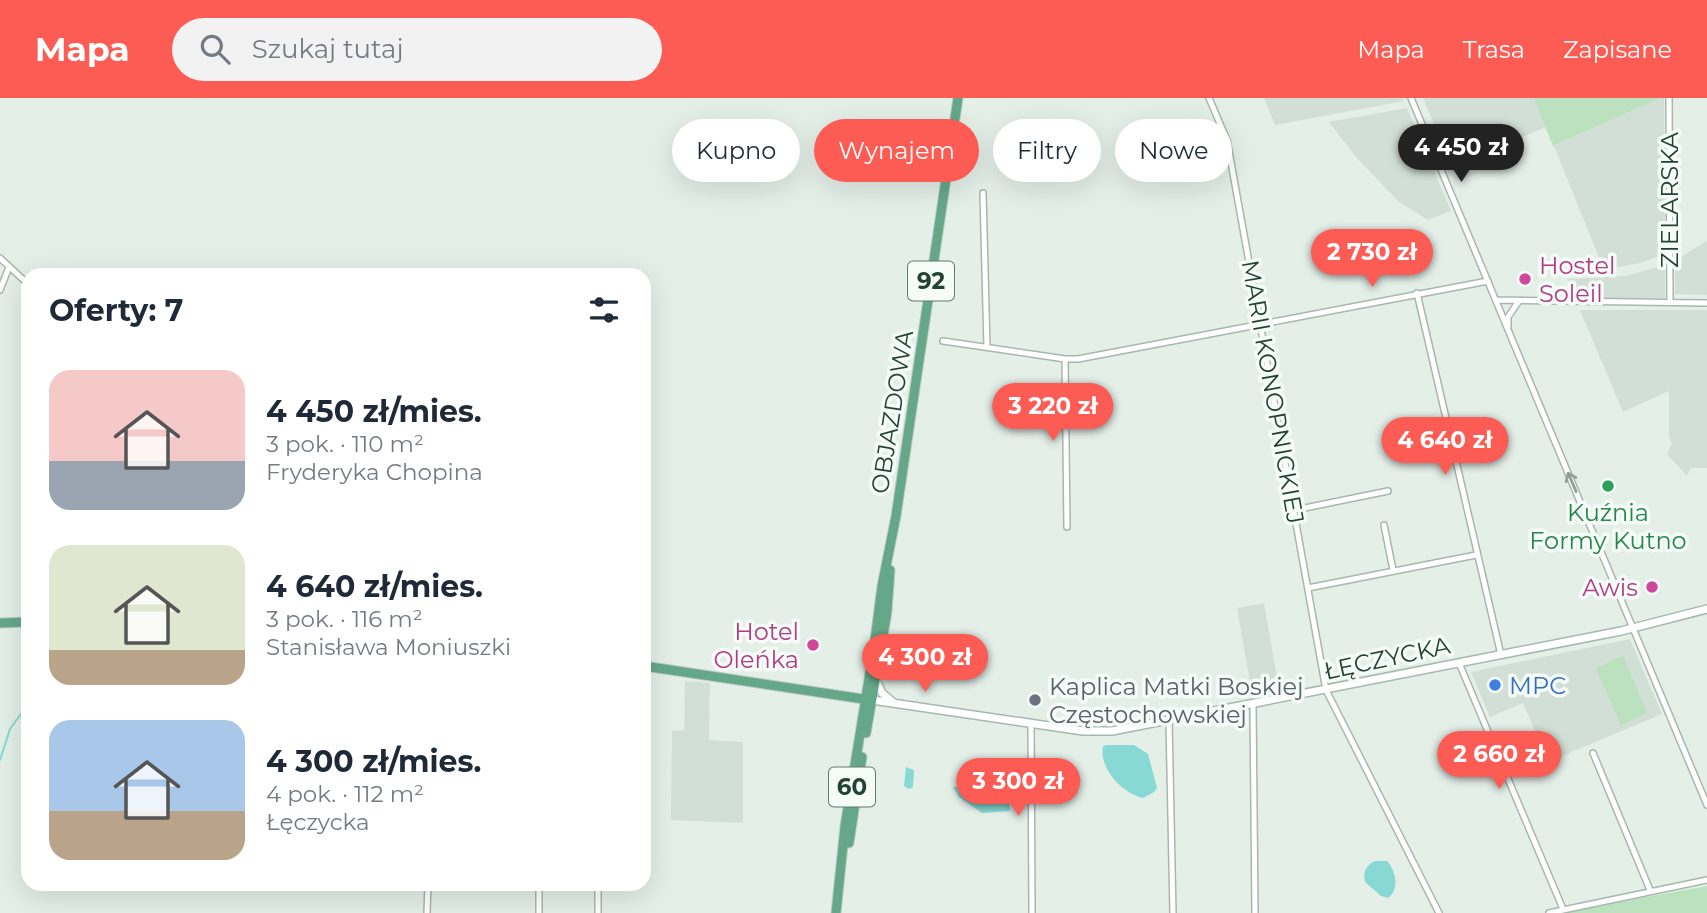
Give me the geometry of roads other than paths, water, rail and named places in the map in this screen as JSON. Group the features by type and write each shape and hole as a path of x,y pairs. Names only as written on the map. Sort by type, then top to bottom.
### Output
{"main road":[{"name":"OBJAZDOWA","path":"836,913 869,700 886,560 894,523 958,98"},
{"name":"OBJAZDOWA","path":"869,700 887,612 894,523"},
{"path":"0,623 21,622"},
{"path":"651,667 869,700"}],"street":[{"name":"MARII KONOPNICKIEJ","path":"1209,98 1227,140 1326,690 1439,913"},
{"path":"1411,98 1707,805"},
{"name":"ZIELARSKA","path":"1669,98 1670,302"},
{"path":"983,193 987,347"},
{"path":"0,258 21,278"},
{"path":"0,290 9,267"},
{"path":"943,341 1078,359 1488,281"},
{"path":"1417,293 1501,655"},
{"path":"1496,300 1707,303"},
{"path":"1507,328 1508,317 1519,301"},
{"path":"1065,359 1067,527"},
{"path":"1295,510 1388,491"},
{"path":"1384,525 1393,570"},
{"path":"1308,588 1476,555"},
{"name":"ŁĘCZYCKA","path":"869,700 1104,732 1254,705 1632,629 1707,609"},
{"path":"1459,663 1563,909"},
{"path":"875,677 882,693 895,704"},
{"path":"1254,705 1255,913"},
{"path":"1169,721 1172,913"},
{"path":"1031,723 1032,913"},
{"path":"1593,753 1650,890"},
{"path":"1549,913 1707,880"},
{"path":"428,891 428,913"},
{"path":"539,891 539,913"},
{"path":"597,913 598,891"}],"water":[{"path":"1134,745 1148,754 1157,788 1154,792 1143,798 1127,791 1114,779 1108,771 1103,755 1103,746"},
{"path":"906,767 914,770 913,787 909,789 904,786"},
{"path":"980,784 1008,796 1010,811 982,813 959,797 953,787"},
{"path":"1375,861 1387,861 1393,870 1395,885 1388,898 1381,896 1365,882 1366,870"}],"waterway":[{"path":"0,760 10,729 21,714"}],"place":[{"name":"Hostel Soleil","path":"1525,279"},
{"name":"Kuźnia Formy Kutno","path":"1608,486"},
{"name":"Awis","path":"1652,587"},
{"name":"Hotel Oleńka","path":"813,645"},
{"name":"MPC","path":"1495,685"},
{"name":"Kaplica Matki Boskiej Częstochowskiej","path":"1035,700"}]}
